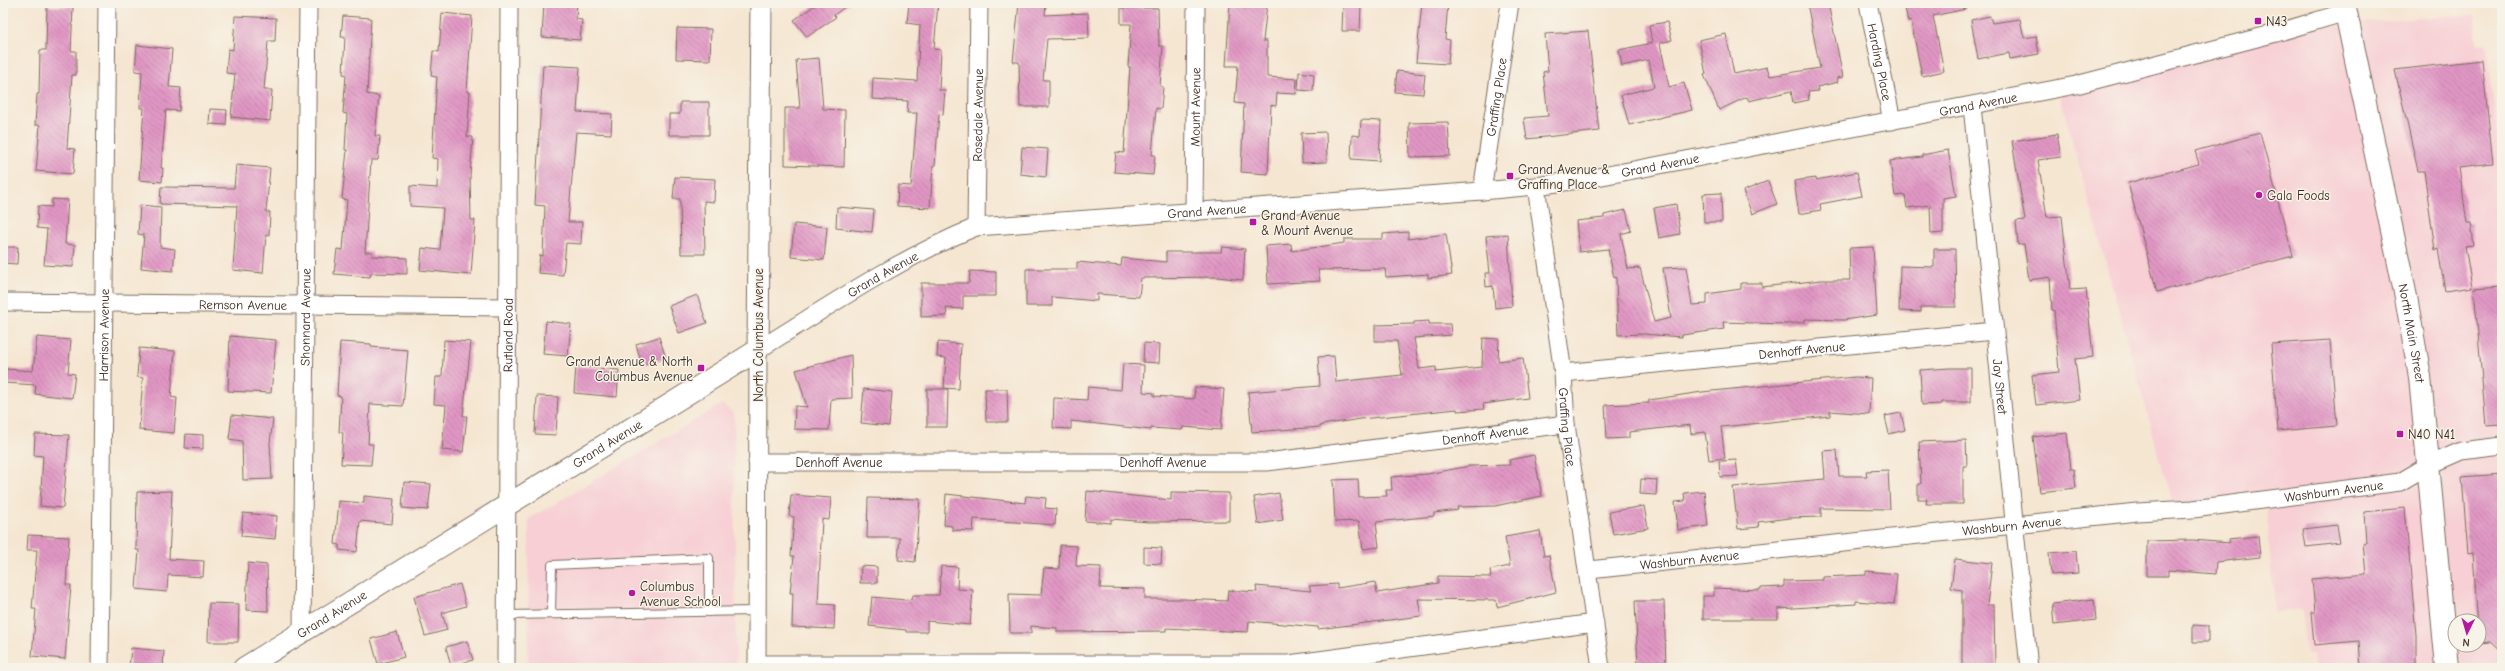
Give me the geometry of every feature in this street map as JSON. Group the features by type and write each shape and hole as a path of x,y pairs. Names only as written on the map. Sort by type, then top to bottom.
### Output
{"main road":[{"name":"North Main Street","path":"2345,8 2406,297 2420,377 2447,668"}],"street":[{"name":"Harrison Avenue","path":"100,668 107,3"},
{"name":"Shonnard Avenue","path":"302,632 308,3"},
{"name":"Rutland Road","path":"506,668 509,3"},
{"name":"North Columbus Avenue","path":"757,666 757,462 761,3"},
{"name":"Rosedale Avenue","path":"976,227 979,3"},
{"name":"Mount Avenue","path":"1194,212 1196,3"},
{"name":"Graffing Place","path":"1482,191 1510,3"},
{"name":"Harding Place","path":"1868,3 1892,121"},
{"name":"Grand Avenue","path":"244,668 898,263 942,241 976,227 1536,186 1892,121 2076,85 2276,34 2345,8"},
{"name":"Jay Street","path":"1972,106 2029,668"},
{"name":"Graffing Place","path":"1536,186 1563,373 1566,424 1589,570 1601,668"},
{"name":"Remson Avenue","path":"3,302 507,307"},
{"name":"Denhoff Avenue","path":"1563,373 1994,331"},
{"name":"Denhoff Avenue","path":"757,462 1267,462 1566,424"},
{"name":"Washburn Avenue","path":"1589,570 2137,512 2193,509 2400,482 2429,465 2461,451 2502,446"},
{"path":"757,666 1289,664 1596,623"}],"lane":[{"path":"551,614 552,565 709,558 709,612"},
{"path":"506,615 757,611"}],"shaded area":[{"path":"2475,14 2477,44 2487,44 2502,179 2502,668 2315,668 2313,653 2306,653 2301,610 2274,612 2266,499 2174,510 2057,86 2281,29"},
{"name":"Columbus Avenue School","path":"722,404 734,414 736,668 528,668 529,519"}],"building":[{"path":"544,3 577,3 576,19 582,20 580,40 542,37"},
{"path":"818,3 850,3 834,15 836,17 807,37 794,20"},
{"path":"909,3 938,3 934,49 941,50 939,90 945,90 943,115 939,114 930,208 897,206 898,185 911,186 917,113 907,113 908,101 872,99 873,78 917,81 920,25 907,23"},
{"path":"1019,3 1046,3 1045,15 1088,13 1089,38 1047,39 1043,80 1049,80 1049,107 1020,107 1019,62 1013,62"},
{"path":"1230,3 1267,4 1263,41 1267,41 1267,77 1297,79 1296,94 1277,93 1276,106 1271,105 1268,174 1241,172 1244,104 1235,103 1238,66 1226,66"},
{"path":"1422,3 1448,3 1445,39 1450,40 1448,64 1416,62"},
{"path":"1807,3 1828,3 1843,77 1837,78 1838,82 1817,87 1818,91 1808,92 1809,100 1793,103 1791,91 1749,101 1747,97 1719,110 1704,75 1706,74 1699,40 1726,34 1734,74 1767,67 1770,76 1820,68"},
{"path":"1904,3 1965,3 1966,9 1933,16 1944,71 1922,76 1911,21 1908,22"},
{"path":"1343,4 1361,5 1360,31 1342,31"},
{"path":"47,6 73,7 71,51 76,51 76,75 72,75 67,148 75,149 73,174 36,171 40,125 35,125 37,94 39,94 40,50 46,50"},
{"path":"1121,8 1158,8 1159,46 1163,46 1160,86 1163,87 1161,109 1156,108 1152,155 1155,155 1153,175 1114,172 1116,152 1124,153 1130,67 1128,67 1131,24 1121,24"},
{"path":"442,13 472,16 467,92 470,92 467,137 473,137 470,175 471,220 475,220 471,275 420,270 422,248 440,250 443,208 410,206 410,186 437,188 438,159 432,158 437,77 431,76 433,51 439,52"},
{"path":"235,16 276,18 275,41 268,41 264,90 272,90 270,121 231,117 235,74 226,73 228,49 233,50"},
{"path":"343,16 371,18 367,94 379,96 375,136 380,136 378,160 371,160 365,252 372,252 372,256 407,258 407,274 371,273 370,277 334,274 337,249 343,250 347,200 342,199 347,150 345,150 347,114 343,113 346,75 343,74 345,37 341,37"},
{"path":"1990,16 1992,23 2020,19 2024,38 2036,36 2039,54 2010,59 2009,53 1978,59 1971,20"},
{"path":"1667,22 1672,40 1660,43 1669,87 1684,83 1692,110 1629,125 1621,95 1654,87 1649,60 1622,66 1619,50 1652,43 1649,25"},
{"path":"677,28 711,29 710,60 676,59"},
{"path":"1588,31 1599,131 1527,139 1524,118 1548,116 1543,72 1548,71 1545,34"},
{"path":"137,45 172,49 169,87 181,88 179,111 166,110 161,168 163,168 162,182 139,180 144,108 140,108 142,72 135,71"},
{"path":"819,58 823,109 845,110 844,167 785,165 785,108 800,108 796,60"},
{"path":"2482,60 2493,163 2459,167 2467,223 2471,223 2474,245 2465,246 2472,287 2445,291 2438,249 2435,250 2424,171 2418,171 2395,70"},
{"path":"543,65 580,67 577,112 612,114 611,134 576,132 568,222 582,222 581,244 566,243 563,275 538,273 540,255 543,256 545,206 535,205"},
{"path":"1397,71 1425,74 1423,94 1395,92"},
{"path":"1299,72 1314,74 1313,91 1298,90"},
{"path":"680,102 709,102 709,135 669,135 669,114 680,114"},
{"path":"210,109 227,110 226,125 209,124"},
{"path":"1361,120 1381,121 1379,161 1351,159 1352,135 1360,136"},
{"path":"1448,122 1450,156 1410,157 1409,123"},
{"path":"1326,132 1327,162 1302,163 1301,133"},
{"path":"2260,133 2293,256 2157,292 2128,183 2199,164 2195,151"},
{"path":"2057,134 2061,157 2038,160 2047,217 2062,216 2070,290 2086,289 2093,357 2075,359 2080,400 2036,405 2032,375 2059,372 2054,310 2052,310 2050,277 2029,280 2024,244 2018,245 2016,221 2025,220 2012,141"},
{"path":"1022,147 1048,149 1046,177 1020,174"},
{"path":"1948,150 1956,196 1943,198 1943,233 1931,234 1930,205 1907,208 1905,195 1895,196 1890,161 1922,157 1922,155"},
{"path":"236,165 270,168 266,212 270,212 269,235 266,235 263,273 233,270 237,206 160,204 161,187 234,188"},
{"path":"1857,172 1862,196 1820,204 1821,210 1799,214 1794,181 1816,178 1816,180"},
{"path":"675,177 715,179 714,202 704,201 705,254 681,254 680,199 673,199"},
{"path":"1768,181 1777,204 1752,214 1743,191"},
{"path":"1721,193 1722,222 1704,222 1703,194"},
{"path":"52,199 68,200 65,244 75,245 73,267 44,265 47,229 37,228 38,206 52,207"},
{"path":"1676,204 1680,234 1659,238 1654,208"},
{"path":"140,205 161,207 160,247 175,249 173,271 141,268 144,235 138,234"},
{"path":"837,207 874,210 872,232 836,228"},
{"path":"1626,210 1631,231 1621,234 1628,269 1640,268 1654,322 1671,318 1663,268 1686,267 1692,305 1707,304 1707,294 1741,289 1741,283 1762,283 1762,287 1821,280 1850,280 1849,248 1873,247 1877,315 1844,320 1805,319 1805,322 1785,324 1723,322 1724,329 1682,335 1682,337 1643,334 1618,335 1616,277 1614,278 1608,249 1579,252 1576,221 1604,218 1604,215"},
{"path":"794,224 827,227 824,260 791,257"},
{"path":"1408,232 1408,239 1446,234 1452,275 1428,278 1428,274 1386,277 1385,269 1318,270 1320,281 1268,284 1266,246 1291,244 1292,251 1344,243 1344,239 1383,239 1383,234"},
{"path":"1508,234 1512,306 1495,308 1493,286 1486,287 1485,273 1490,273 1486,236"},
{"path":"3,247 18,247 17,264 3,263"},
{"path":"1222,247 1245,249 1243,280 1218,277 1141,278 1139,297 1097,294 1097,301 1052,297 1052,306 1026,306 1026,269 1077,269 1077,262 1121,266 1122,258 1166,262 1166,252 1221,252"},
{"path":"1934,249 1955,249 1956,307 1921,307 1921,312 1899,311 1900,266 1934,267"},
{"path":"970,271 996,272 996,296 963,296 963,309 946,308 947,316 921,317 921,283 969,283"},
{"path":"2502,286 2502,425 2486,426 2474,288"},
{"path":"697,295 707,323 679,333 669,306"},
{"path":"546,321 571,324 568,356 543,354"},
{"path":"1429,321 1429,324 1450,324 1451,335 1414,338 1419,369 1436,367 1436,372 1482,367 1483,338 1499,339 1498,361 1523,358 1528,398 1483,404 1484,409 1457,411 1457,409 1361,419 1321,425 1321,427 1252,432 1248,392 1320,386 1318,357 1334,356 1336,382 1402,375 1397,341 1375,341 1375,325 1414,324 1414,322"},
{"path":"230,336 276,340 271,393 228,391"},
{"path":"37,337 71,340 68,373 75,374 72,398 35,394 36,385 5,383 6,369 33,371"},
{"path":"659,337 666,358 642,365 636,344"},
{"path":"444,340 471,342 463,416 467,416 463,452 442,450 446,405 434,404 436,377 442,377"},
{"path":"2330,340 2337,426 2278,431 2271,344"},
{"path":"340,342 371,344 371,347 408,350 403,406 370,404 368,444 373,444 371,465 341,464 343,433 339,432 341,396 337,395"},
{"path":"938,342 961,344 959,389 944,388 946,358 937,357"},
{"path":"1144,343 1160,344 1159,363 1143,362"},
{"path":"139,348 175,351 171,397 177,398 174,433 139,430 143,378 137,377"},
{"path":"851,355 852,398 831,399 829,430 794,429 795,406 807,407 796,370"},
{"path":"1123,364 1144,365 1143,392 1154,393 1154,396 1194,399 1195,387 1224,389 1221,430 1183,427 1182,430 1151,428 1151,430 1071,421 1071,429 1053,428 1054,398 1087,400 1088,387 1121,390"},
{"path":"576,366 619,370 617,397 574,393"},
{"path":"1971,368 1971,402 1942,402 1942,404 1922,405 1920,370"},
{"path":"1855,377 1871,378 1869,414 1830,411 1830,416 1721,427 1725,458 1709,460 1705,432 1691,434 1690,425 1629,432 1629,438 1607,439 1605,405 1649,403 1649,400 1702,392"},
{"path":"864,389 892,392 889,426 861,423"},
{"path":"927,389 948,389 947,427 927,427"},
{"path":"985,389 1007,389 1008,422 986,422"},
{"path":"537,396 558,397 556,435 535,434"},
{"path":"1901,413 1905,430 1889,434 1885,416"},
{"path":"232,415 273,419 270,443 272,479 243,480 242,441 229,439"},
{"path":"2067,433 2071,469 2074,469 2076,488 2040,492 2033,437"},
{"path":"35,434 69,435 63,508 40,506 43,456 34,455"},
{"path":"186,434 203,435 203,449 185,448"},
{"path":"1966,440 1967,466 1963,466 1963,504 1926,504 1927,499 1918,499 1918,484 1921,484 1919,442"},
{"path":"1837,450 1839,476 1867,476 1866,471 1888,470 1890,509 1821,508 1821,517 1789,518 1758,522 1759,527 1738,529 1733,487 1825,479 1823,451"},
{"path":"1534,455 1542,496 1495,506 1457,507 1458,510 1434,513 1434,516 1376,522 1379,547 1363,549 1359,521 1335,522 1333,480 1358,479 1359,497 1387,496 1386,490 1392,490 1391,477 1427,474 1470,466 1510,465 1509,460"},
{"path":"1736,460 1738,476 1720,477 1719,461"},
{"path":"2502,474 2502,652 2491,642 2487,642 2487,613 2477,613 2473,553 2468,554 2462,477"},
{"path":"1641,479 1657,480 1656,495 1640,494"},
{"path":"404,482 431,484 428,510 402,508"},
{"path":"172,491 169,559 204,561 203,577 168,575 167,592 136,589 139,550 136,550 137,492"},
{"path":"1087,491 1171,500 1171,492 1229,493 1229,521 1149,522 1111,519 1111,523 1085,521"},
{"path":"1704,491 1708,526 1678,530 1675,502 1685,501 1684,493"},
{"path":"1279,493 1283,520 1258,524 1254,497"},
{"path":"946,494 1025,503 1026,496 1046,498 1045,508 1056,509 1055,525 974,519 973,531 952,530 952,526 944,525"},
{"path":"791,495 831,498 829,520 822,519 818,604 835,605 834,629 792,627 793,593 790,593 794,556 791,556 794,517 789,516"},
{"path":"364,496 394,499 392,524 360,521 357,552 339,550 339,545 335,544 339,501 364,503"},
{"path":"868,498 920,499 915,562 898,560 900,538 867,538"},
{"path":"1644,506 1648,528 1613,534 1609,512"},
{"path":"2405,508 2416,635 2416,668 2361,668 2359,641 2314,645 2311,612 2315,612 2312,579 2366,574 2363,543 2366,542 2364,512"},
{"path":"243,513 277,516 275,539 241,536"},
{"path":"2337,525 2340,543 2306,547 2303,529"},
{"path":"1540,531 1544,556 1549,555 1556,592 1497,607 1496,600 1418,599 1421,616 1318,629 1318,627 1249,621 1248,632 1166,628 1166,631 1057,632 1057,628 1031,626 1031,633 1010,633 1009,594 1041,595 1044,568 1059,569 1060,545 1077,546 1076,566 1101,567 1100,588 1145,589 1145,599 1227,601 1228,590 1257,592 1256,586 1311,591 1309,586 1337,584 1337,588 1375,582 1377,593 1438,583 1438,576 1491,577 1490,570 1510,566 1505,537"},
{"path":"28,535 69,537 66,585 71,585 65,659 32,656 36,609 32,609 37,550 27,550"},
{"path":"2258,536 2260,557 2216,562 2215,574 2168,570 2168,576 2147,576 2147,541 2193,540 2229,543 2228,539"},
{"path":"1144,547 1162,548 1161,564 1144,563"},
{"path":"2076,551 2078,573 2051,575 2049,553"},
{"path":"1955,559 1992,563 1987,605 1994,605 1995,668 1962,668 1962,590 1951,588"},
{"path":"248,563 267,565 268,611 246,610"},
{"path":"861,566 877,567 877,583 860,583"},
{"path":"941,566 958,567 957,589 973,590 970,625 927,621 927,632 906,632 906,630 869,626 872,597 906,600 912,599 913,595 939,595"},
{"path":"1866,571 1897,574 1894,604 1856,601 1856,604 1778,609 1778,619 1703,619 1703,596 1714,596 1714,588 1760,590 1760,588 1784,587 1784,581 1823,580 1823,577 1866,575"},
{"path":"460,584 466,606 442,613 447,630 425,636 414,597"},
{"path":"2094,599 2096,620 2054,625 2052,604"},
{"path":"1635,601 1664,601 1666,668 1638,668"},
{"path":"209,603 239,604 238,642 208,642"},
{"path":"2193,625 2208,626 2208,642 2193,642"},
{"path":"397,632 404,657 378,664 371,639"},
{"path":"467,641 473,660 451,666 446,647"},
{"path":"131,648 164,651 163,668 129,668"}],"place":[{"name":"N43","path":"2258,21"},
{"name":"Grand Avenue & Graffing Place","path":"1510,176"},
{"name":"Gala Foods","path":"2259,195"},
{"name":"Grand Avenue & Mount Avenue","path":"1253,222"},
{"name":"Grand Avenue & North Columbus Avenue","path":"701,368"},
{"name":"N40 N41","path":"2400,434"},
{"name":"Columbus Avenue School","path":"632,593"}]}
